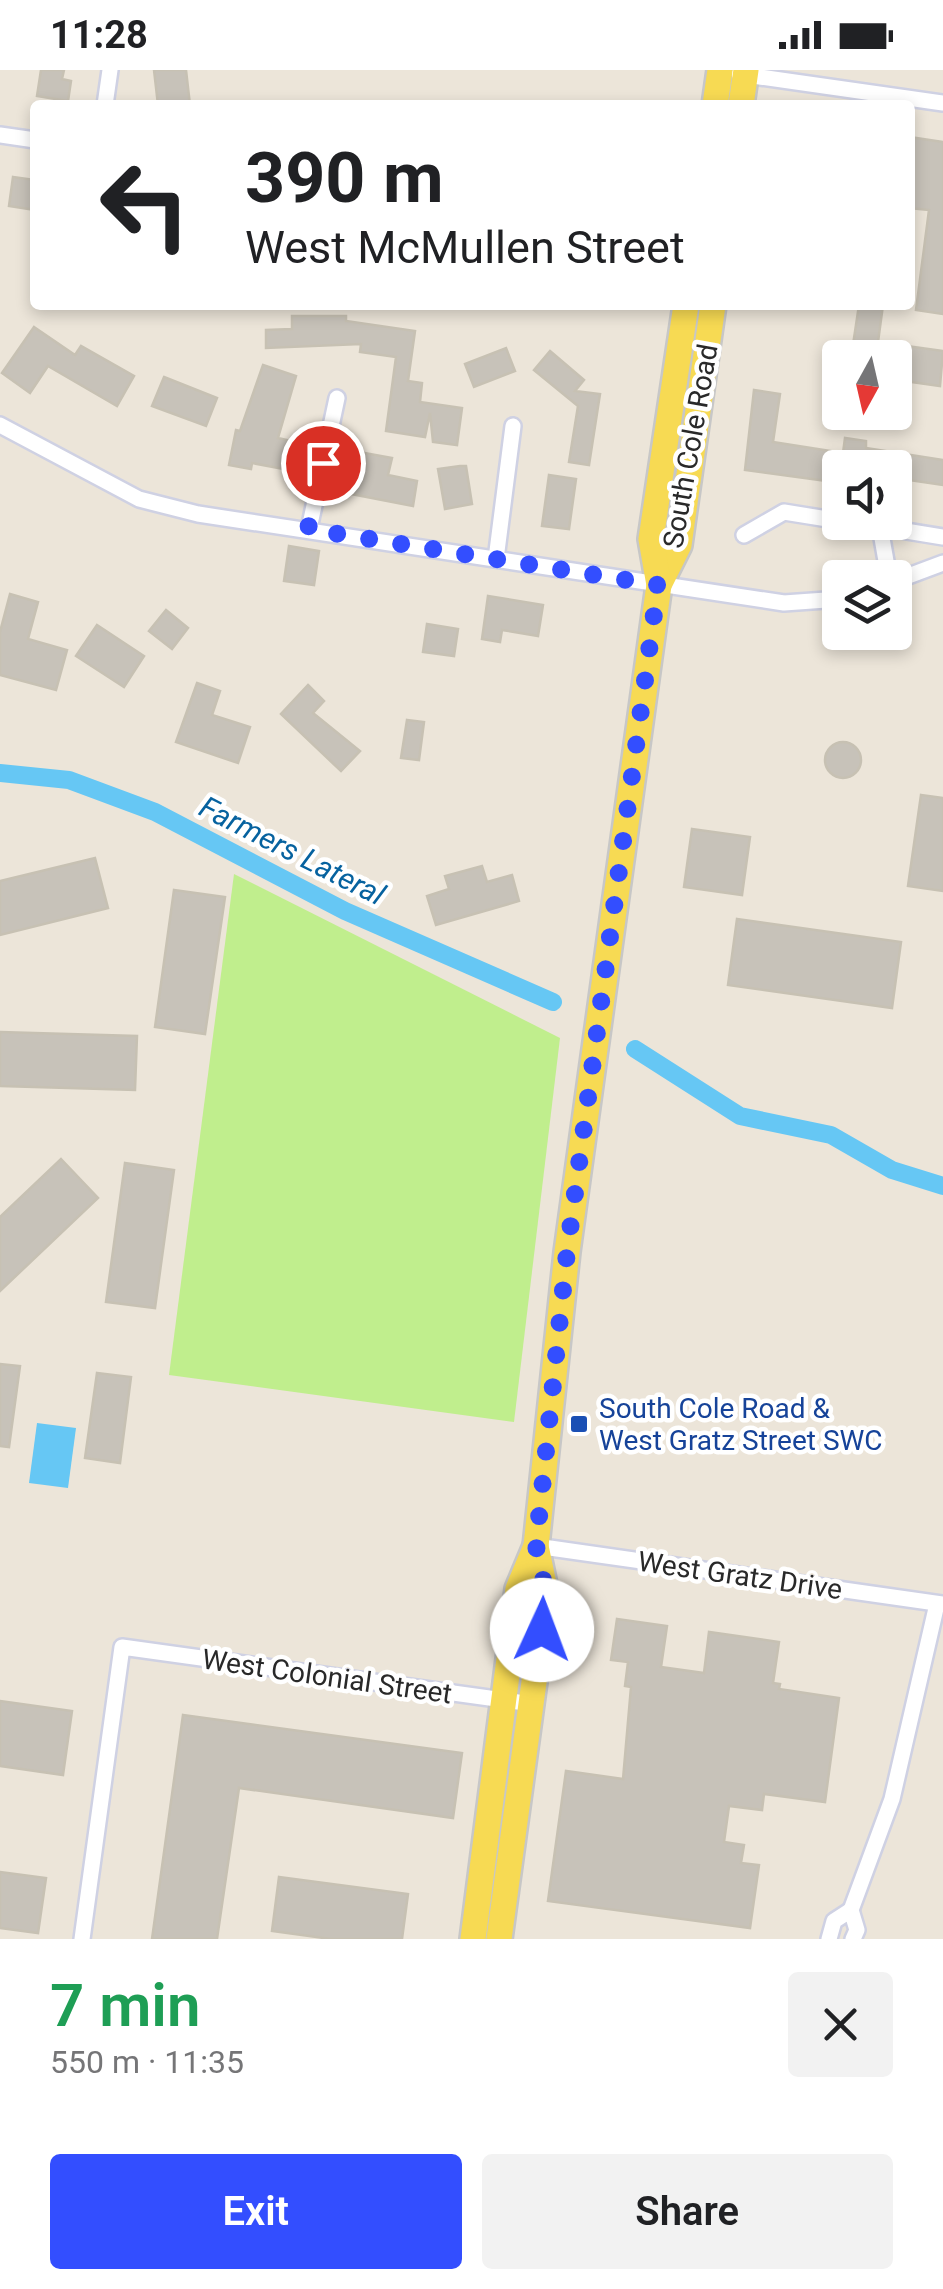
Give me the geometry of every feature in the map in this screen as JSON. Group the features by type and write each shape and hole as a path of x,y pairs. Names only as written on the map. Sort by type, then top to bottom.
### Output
{"main road":[{"path":"716,100 720,70"},
{"path":"743,100 746,72"},
{"name":"South Cole Road","path":"472,1939 518,1589 536,1546 594,1054 658,585 651,540 685,310"},
{"name":"South Cole Road","path":"658,585 679,545 712,310"},
{"name":"South Cole Road","path":"500,1939 546,1594 536,1546"}],"street":[{"path":"106,100 110,70"},
{"path":"720,70 943,103"},
{"path":"0,135 30,139"},
{"path":"308,529 337,398"},
{"path":"0,424 139,499 198,514 784,603 822,600"},
{"path":"496,559 513,426"},
{"path":"744,534 784,512 822,518"},
{"path":"912,532 943,537"},
{"path":"912,573 943,564"},
{"name":"West Gratz Drive","path":"536,1546 940,1604"},
{"path":"853,1939 857,1930 852,1910 892,1798 940,1604"},
{"name":"West Colonial Street","path":"82,1939 122,1647 532,1704"},
{"path":"829,1939 834,1921 852,1910"}],"green space":[{"path":"234,874 560,1038 514,1422 169,1375"}],"water":[{"path":"37,1423 76,1428 68,1488 29,1483"}],"building":[{"path":"41,70 64,70 62,79 71,81 68,100 37,96"},
{"path":"154,70 186,70 189,100 157,100"},
{"path":"915,138 943,142 943,314 916,310 929,210 915,209"},
{"path":"13,177 30,179 30,209 9,206"},
{"path":"858,310 882,310 878,340 854,340"},
{"path":"292,316 346,316 346,321 415,331 408,381 422,383 420,402 462,408 457,445 433,442 430,413 425,437 386,431 396,357 360,352 361,344 266,348 266,330 292,329"},
{"path":"34,327 75,355 81,346 134,376 117,406 48,366 30,393 2,373"},
{"path":"912,347 943,351 940,386 912,382"},
{"path":"506,348 515,371 474,387 465,364"},
{"path":"550,351 584,380 575,391 600,394 589,465 569,462 578,406 534,370"},
{"path":"263,365 296,376 278,438 295,442 289,470 252,463 251,469 229,465 236,430 240,431"},
{"path":"164,377 217,398 206,426 152,406"},
{"path":"754,390 780,394 773,442 824,450 822,480 745,470"},
{"path":"845,438 866,441 866,448 879,450 843,450"},
{"path":"359,452 392,458 388,475 417,481 413,506 351,494"},
{"path":"912,455 943,460 943,485 912,480"},
{"path":"466,466 472,504 445,509 438,469"},
{"path":"549,475 576,479 569,529 542,526"},
{"path":"289,546 319,551 314,585 284,581"},
{"path":"10,594 38,602 28,639 67,650 56,690 0,675 0,632"},
{"path":"488,596 543,605 538,636 502,630 500,642 482,639"},
{"path":"166,610 188,628 172,649 149,631"},
{"path":"427,624 458,629 454,656 423,652"},
{"path":"97,625 144,656 124,687 76,656"},
{"path":"197,683 220,691 212,715 250,727 238,763 176,742"},
{"path":"308,685 324,701 313,713 360,751 341,771 281,714"},
{"path":"407,720 424,722 419,760 401,758"},
{"path":"843,742 856,747 861,760 856,773 843,778 830,773 825,760 830,747"},
{"path":"921,795 943,798 943,891 908,886"},
{"path":"692,829 750,837 742,895 684,887"},
{"path":"95,858 108,908 0,935 0,881"},
{"path":"482,866 487,882 512,875 519,901 436,925 427,896 449,889 445,876"},
{"path":"174,890 225,897 205,1034 155,1027"},
{"path":"737,919 901,942 892,1008 728,985"},
{"path":"0,1032 137,1036 135,1090 0,1086"},
{"path":"61,1159 98,1198 0,1291 0,1217"},
{"path":"125,1163 174,1170 155,1308 106,1302"},
{"path":"0,1364 20,1366 9,1447 0,1446"},
{"path":"97,1373 131,1377 120,1463 85,1458"},
{"path":"617,1619 667,1626 661,1667 704,1673 709,1632 779,1642 773,1683 780,1684 779,1689 839,1698 825,1802 764,1794 762,1810 729,1806 724,1842 744,1845 741,1863 759,1865 750,1928 548,1901 566,1771 623,1779 631,1687 625,1686 628,1662 611,1660"},
{"path":"0,1701 72,1711 63,1775 0,1766"},
{"path":"183,1715 462,1753 453,1818 239,1788 217,1939 152,1939"},
{"path":"0,1872 46,1878 38,1933 0,1928"},
{"path":"279,1877 408,1894 402,1939 331,1939 272,1931"}],"waterway":[{"name":"Farmers Lateral","path":"0,773 69,780 155,812 345,911 553,1002"},
{"name":"Farmers Lateral","path":"635,1049 740,1116 831,1135 892,1170 943,1186"}],"place":[{"name":"South Cole Road & West Gratz Street SWC","path":"579,1424"}],"route":[{"path":"323,463 308,529 658,585 567,1252 536,1546 546,1594 542,1630"}]}
